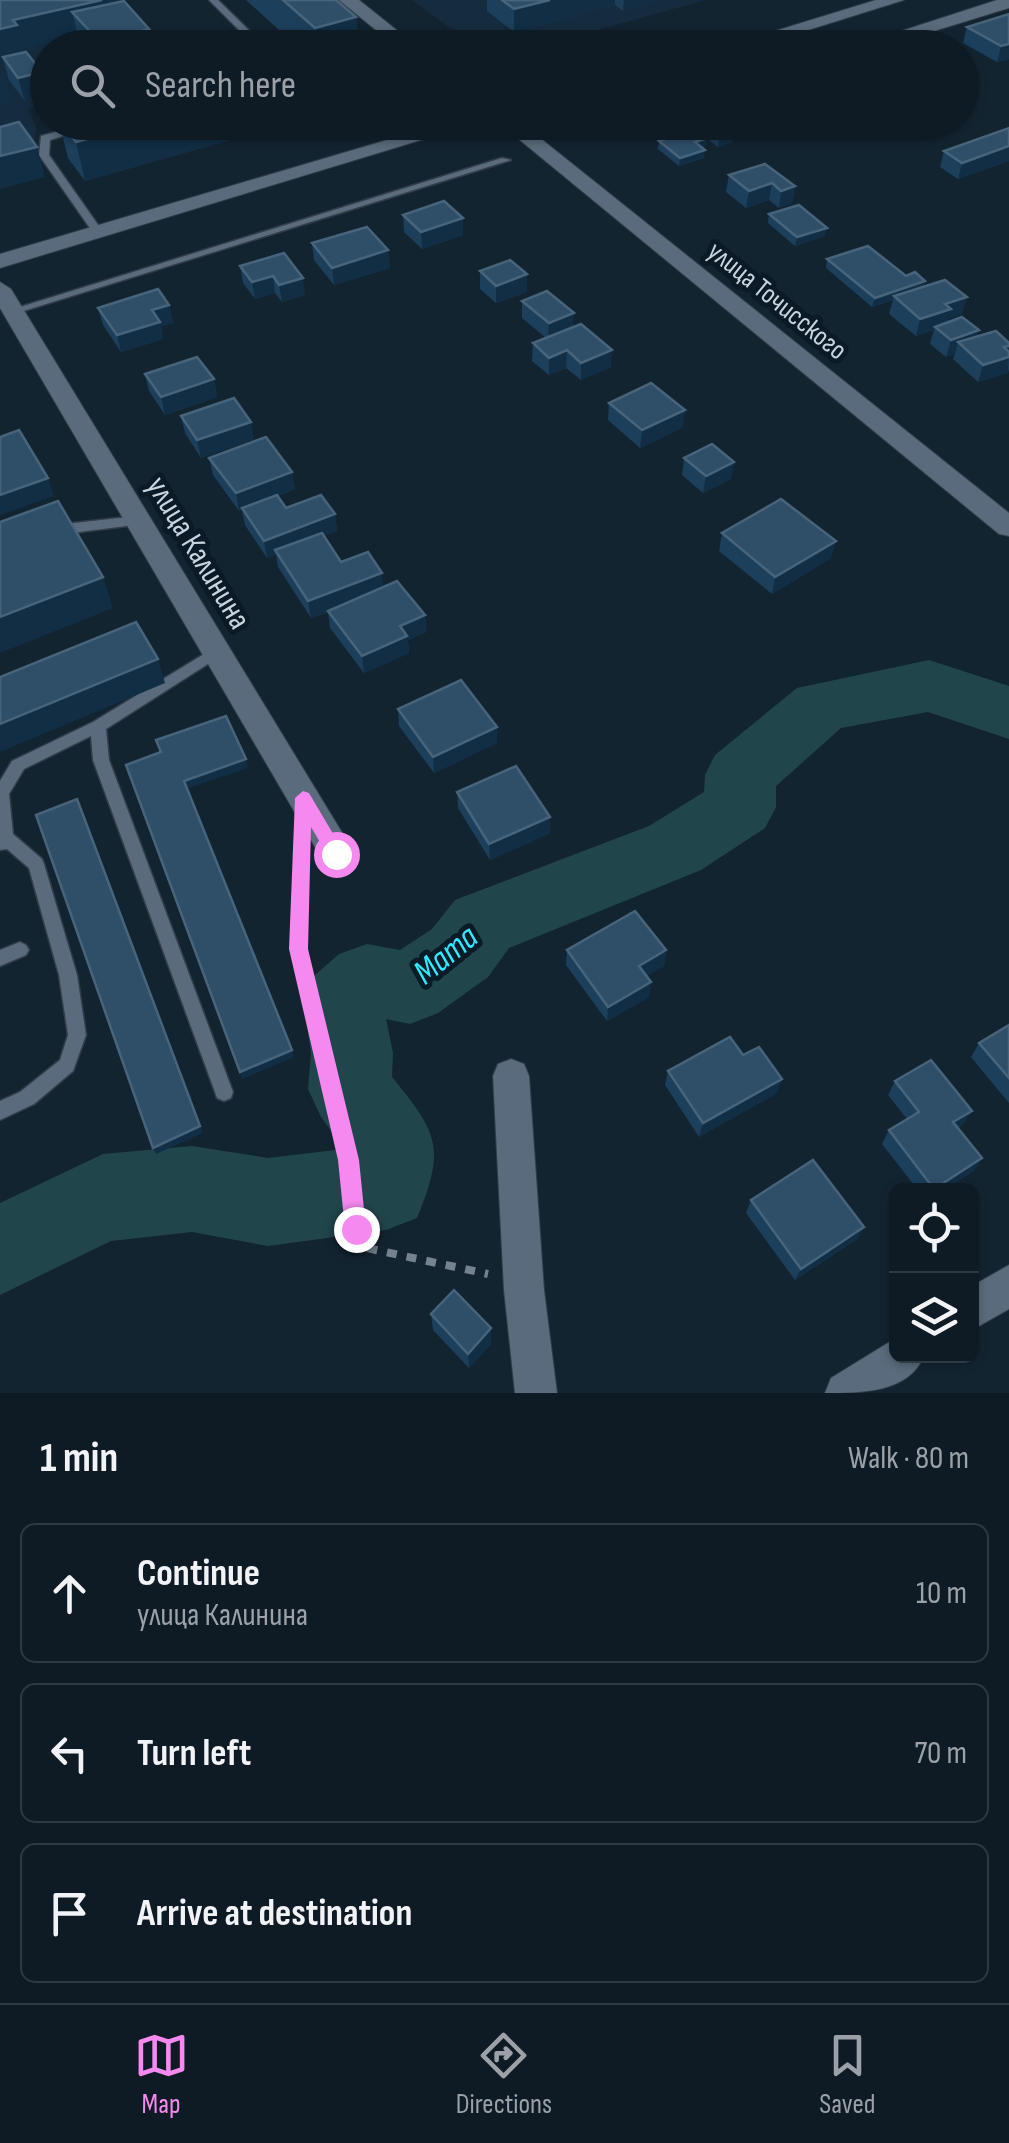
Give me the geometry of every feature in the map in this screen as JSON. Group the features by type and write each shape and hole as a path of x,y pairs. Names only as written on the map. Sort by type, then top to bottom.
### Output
{"street":[{"path":"348,0 387,30"},
{"path":"791,30 895,0"},
{"path":"917,30 1009,2"},
{"path":"0,261 410,140"},
{"name":"улица Точисского","path":"529,140 1009,527"},
{"name":"улица Калинина","path":"7,300 336,854"},
{"path":"511,1076 523,1282 536,1393"},
{"path":"979,1305 1009,1285"},
{"path":"846,1393 892,1363"}],"lane":[{"path":"213,0 244,30"},
{"path":"45,140 44,155 98,232"},
{"path":"7,300 506,160"},
{"path":"46,532 138,521"},
{"path":"0,1111 26,1098 67,1065 77,1035 68,975 36,864 2,841 0,794 18,766 98,726 217,651"},
{"path":"98,726 101,760 224,1092"},
{"path":"0,958 20,950"}],"path":[{"path":"303,798 299,949 348,1160 356,1229 362,1247 523,1282"}],"shaded area":[{"path":"412,0 706,0 598,30 453,30"},
{"path":"106,2 133,30 30,30 28,110 34,148 0,189 0,28"}],"building":[{"path":"0,0 102,0 13,20 17,25 0,29"},
{"path":"283,0 336,0 356,17 315,28"},
{"path":"502,0 550,0 514,9"},
{"path":"124,1 149,29 89,30 72,12"},
{"path":"1009,14 1009,44 1001,46 979,30 967,27"},
{"path":"26,52 30,57 30,75 18,78 3,57"},
{"path":"19,122 37,147 0,156 0,127"},
{"path":"1009,128 1009,146 962,163 944,151 979,140"},
{"path":"701,140 695,142 705,150 680,158 659,141"},
{"path":"765,164 795,186 781,191 772,183 749,191 729,175"},
{"path":"444,201 463,218 421,232 403,215"},
{"path":"799,205 827,228 797,237 769,214"},
{"path":"367,227 388,250 332,268 312,243"},
{"path":"868,246 906,276 915,272 925,281 875,298 827,259"},
{"path":"284,253 303,278 279,285 273,276 252,282 240,266"},
{"path":"510,260 527,274 496,286 480,271"},
{"path":"945,280 967,297 945,304 951,309 920,319 894,296"},
{"path":"158,289 169,305 152,310 160,322 117,335 98,308"},
{"path":"547,291 574,313 549,323 522,301"},
{"path":"962,317 979,330 951,340 935,327"},
{"path":"581,324 612,350 581,363 567,350 549,358 533,343"},
{"path":"996,331 1009,343 1004,347 1009,357 983,365 958,342"},
{"path":"197,357 214,379 161,397 145,374"},
{"path":"651,383 685,410 642,430 609,403"},
{"path":"234,398 251,422 197,440 181,416"},
{"path":"19,430 48,478 0,495 0,437"},
{"path":"266,437 292,472 236,493 209,458"},
{"path":"712,444 734,462 706,476 684,458"},
{"path":"277,495 286,508 321,495 335,514 264,541 242,508"},
{"path":"781,499 836,541 775,577 722,533"},
{"path":"58,501 103,577 0,617 0,522"},
{"path":"322,533 341,562 368,552 382,573 308,601 275,550"},
{"path":"397,581 425,615 400,626 407,636 362,656 328,611"},
{"path":"136,622 158,659 0,724 0,677"},
{"path":"461,680 497,727 433,757 398,709"},
{"path":"226,716 246,759 184,781 292,1050 240,1072 126,765 161,752 156,740"},
{"path":"516,766 550,817 489,844 457,792"},
{"path":"77,799 200,1126 153,1148 36,815"},
{"path":"635,911 666,950 639,966 651,982 608,1007 567,950"},
{"path":"1009,1025 1009,1078 979,1043"},
{"path":"730,1037 743,1055 759,1047 782,1079 703,1123 668,1071"},
{"path":"931,1060 972,1111 953,1122 982,1158 943,1183 929,1183 889,1130 919,1112 895,1081"},
{"path":"813,1160 864,1227 801,1269 751,1200"},
{"path":"454,1290 491,1328 468,1354 431,1314"}],"waterway":[{"name":"Мата","path":"0,1250 103,1198 192,1189 268,1202 386,1187 393,1145 350,1089 352,1053 343,1001 367,979 410,988 460,953 482,924 675,848 740,807 740,775 821,706 929,686 1009,713"}],"route":[{"path":"336,854 303,798 299,949 348,1160 356,1229"}]}
